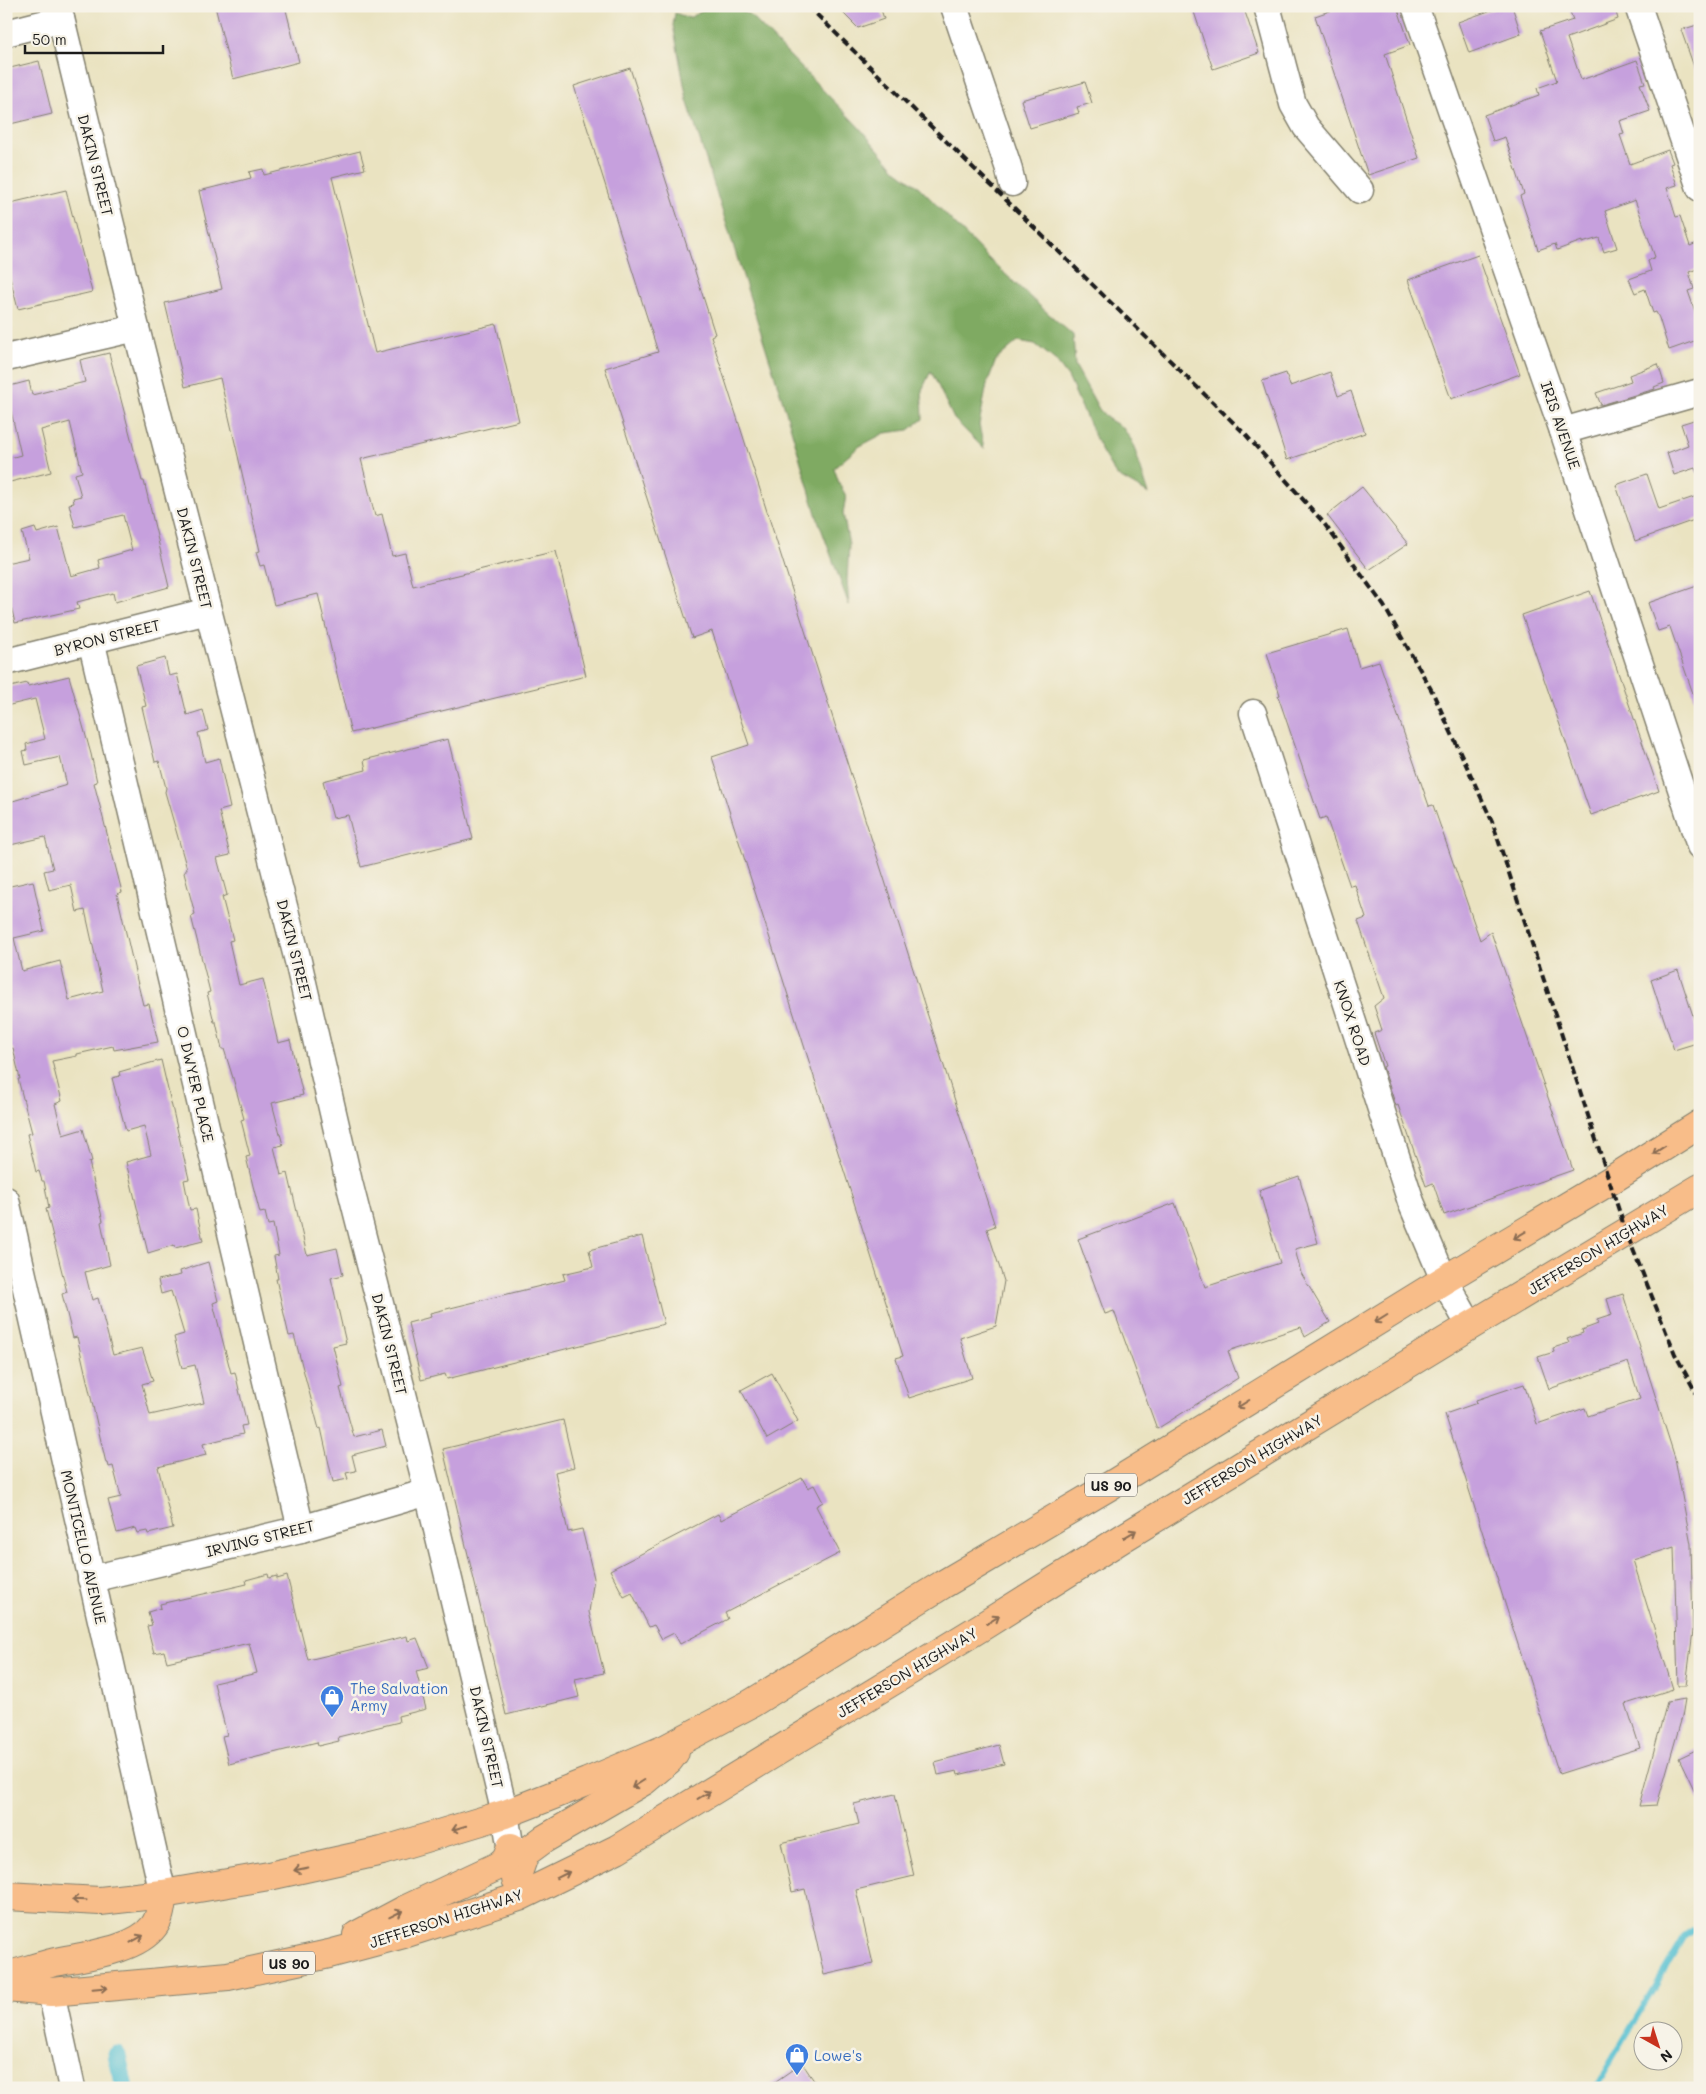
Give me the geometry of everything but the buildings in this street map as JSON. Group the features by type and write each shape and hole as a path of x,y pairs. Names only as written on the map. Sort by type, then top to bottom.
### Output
{"main road":[{"name":"US 90","path":"6,1896 100,1901 162,1894 269,1876 382,1851 505,1814 587,1782 685,1738 760,1698 942,1585 1108,1487 1700,1124"},
{"name":"JEFFERSON HIGHWAY","path":"51,1992 228,1976 404,1934 625,1844 1470,1326 1700,1188"},
{"path":"518,1888 525,1853 544,1839 644,1781 669,1760 685,1738"},
{"path":"341,1950 360,1932 498,1866 506,1859 511,1847"},
{"path":"6,1976 112,1950 139,1940 153,1927 160,1914 162,1894"},
{"name":"US 90","path":"6,1988 51,1992"}],"street":[{"path":"954,6 1012,183"},
{"path":"1267,6 1293,104 1306,127 1360,190"},
{"name":"IRIS AVENUE","path":"1415,6 1563,431 1700,846"},
{"path":"1638,6 1700,188"},
{"path":"6,33 59,13"},
{"name":"DAKIN STREET","path":"59,13 136,328 298,961 349,1182 428,1492 505,1814 518,1888"},
{"path":"6,358 136,328"},
{"path":"1563,431 1700,392"},
{"name":"BYRON STREET","path":"6,662 208,611"},
{"name":"O DWYER PLACE","path":"91,640 300,1528"},
{"name":"KNOX ROAD","path":"1253,713 1411,1202 1444,1280 1470,1326"},
{"name":"MONTICELLO AVENUE","path":"6,1200 162,1894"},
{"name":"IRVING STREET","path":"91,1579 300,1528 428,1492"},
{"path":"51,1992 72,2088"}],"green space":[{"path":"712,6 734,7 750,15 857,125 896,170 919,187 989,259 1073,335 1075,365 1099,409 1107,418 1123,428 1132,441 1149,494 1116,475 1102,452 1068,377 1055,360 1035,344 1018,341 996,360 987,384 979,425 984,449 954,419 931,371 922,390 923,419 909,430 885,433 860,446 834,468 846,496 843,513 849,545 847,580 849,605 817,517 784,405 687,100 673,25 675,13 689,18"}],"waterway":[{"path":"1595,2088 1684,1937 1700,1924"},
{"path":"117,2055 124,2088"}],"railway":[{"path":"808,6 1245,434 1323,522 1384,606 1432,691 1492,821 1626,1232 1675,1354 1700,1400"}],"place":[{"name":"The Salvation Army","path":"332,1718"},
{"name":"Lowe's","path":"797,2076"}]}
